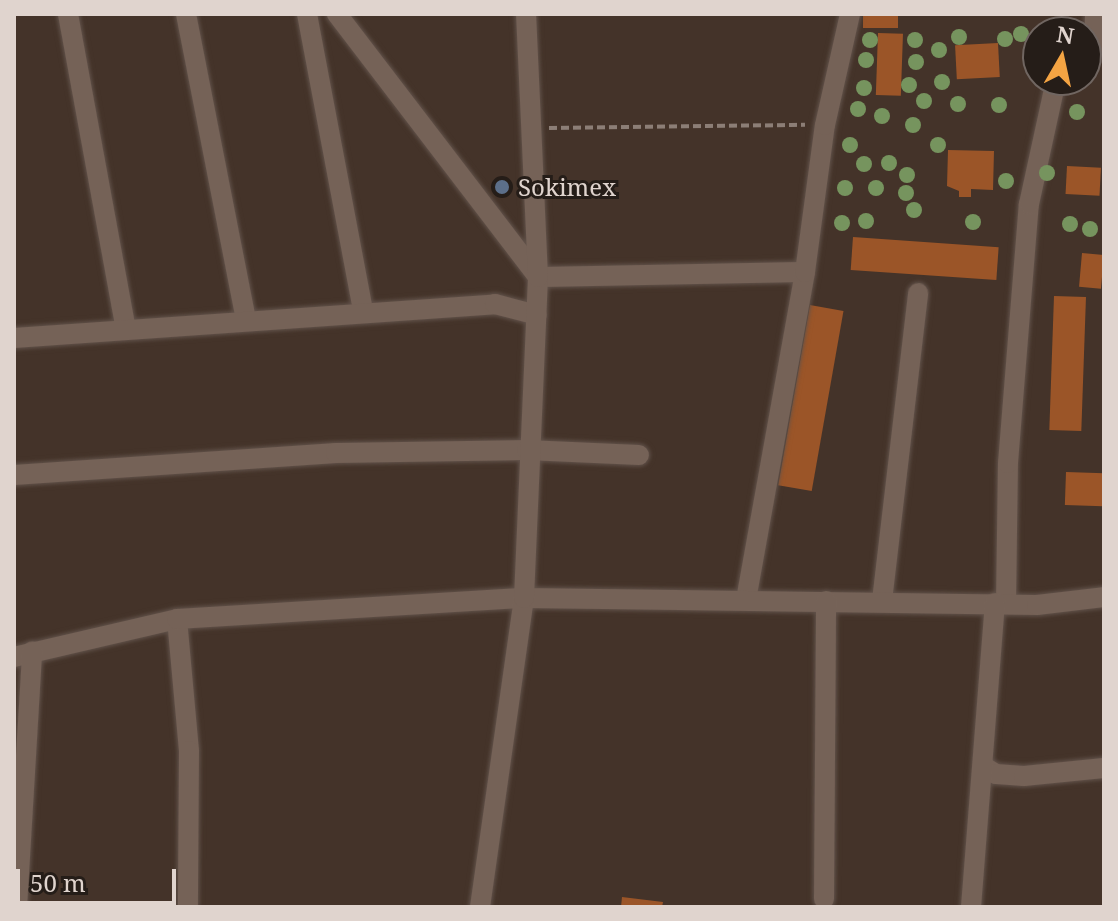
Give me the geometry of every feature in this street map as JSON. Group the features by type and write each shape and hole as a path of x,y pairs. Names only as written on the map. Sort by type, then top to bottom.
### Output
{"street":[{"path":"68,14 125,326"},
{"path":"186,14 246,319"},
{"path":"307,14 363,311"},
{"path":"337,14 538,277"},
{"path":"480,907 524,598 527,450 538,277 526,14"},
{"path":"746,600 805,272 825,125 850,14"},
{"path":"971,907 1000,604 1029,204 1053,96"},
{"path":"538,277 805,272"},
{"path":"882,601 918,293"},
{"path":"14,338 125,326 495,304 537,315"},
{"path":"14,475 336,453 527,450 639,455"},
{"path":"17,907 23,654 177,619 524,598 1000,604 1104,597"},
{"path":"824,899 826,601"},
{"path":"177,619 189,751 188,905"},
{"path":"983,766 996,774 1024,776 1104,768"}],"path":[{"path":"531,128 825,125"}],"building":[{"path":"863,14 898,14 898,28 863,28"},
{"path":"878,33 903,34 901,96 876,95"},
{"path":"998,43 1000,77 957,79 955,45"},
{"path":"948,150 994,151 993,190 971,189 971,197 959,197 959,191 947,186"},
{"path":"1067,166 1101,168 1099,196 1066,194"},
{"path":"853,237 999,247 996,280 851,270"},
{"path":"1082,253 1104,255 1101,289 1079,287"},
{"path":"1054,296 1086,297 1081,431 1049,430"},
{"path":"810,305 843,311 812,491 778,485"},
{"path":"1066,472 1104,473 1103,506 1065,505"},
{"path":"622,897 663,902 662,907 621,907"}],"place":[{"name":"Sokimex","path":"502,187"}]}
